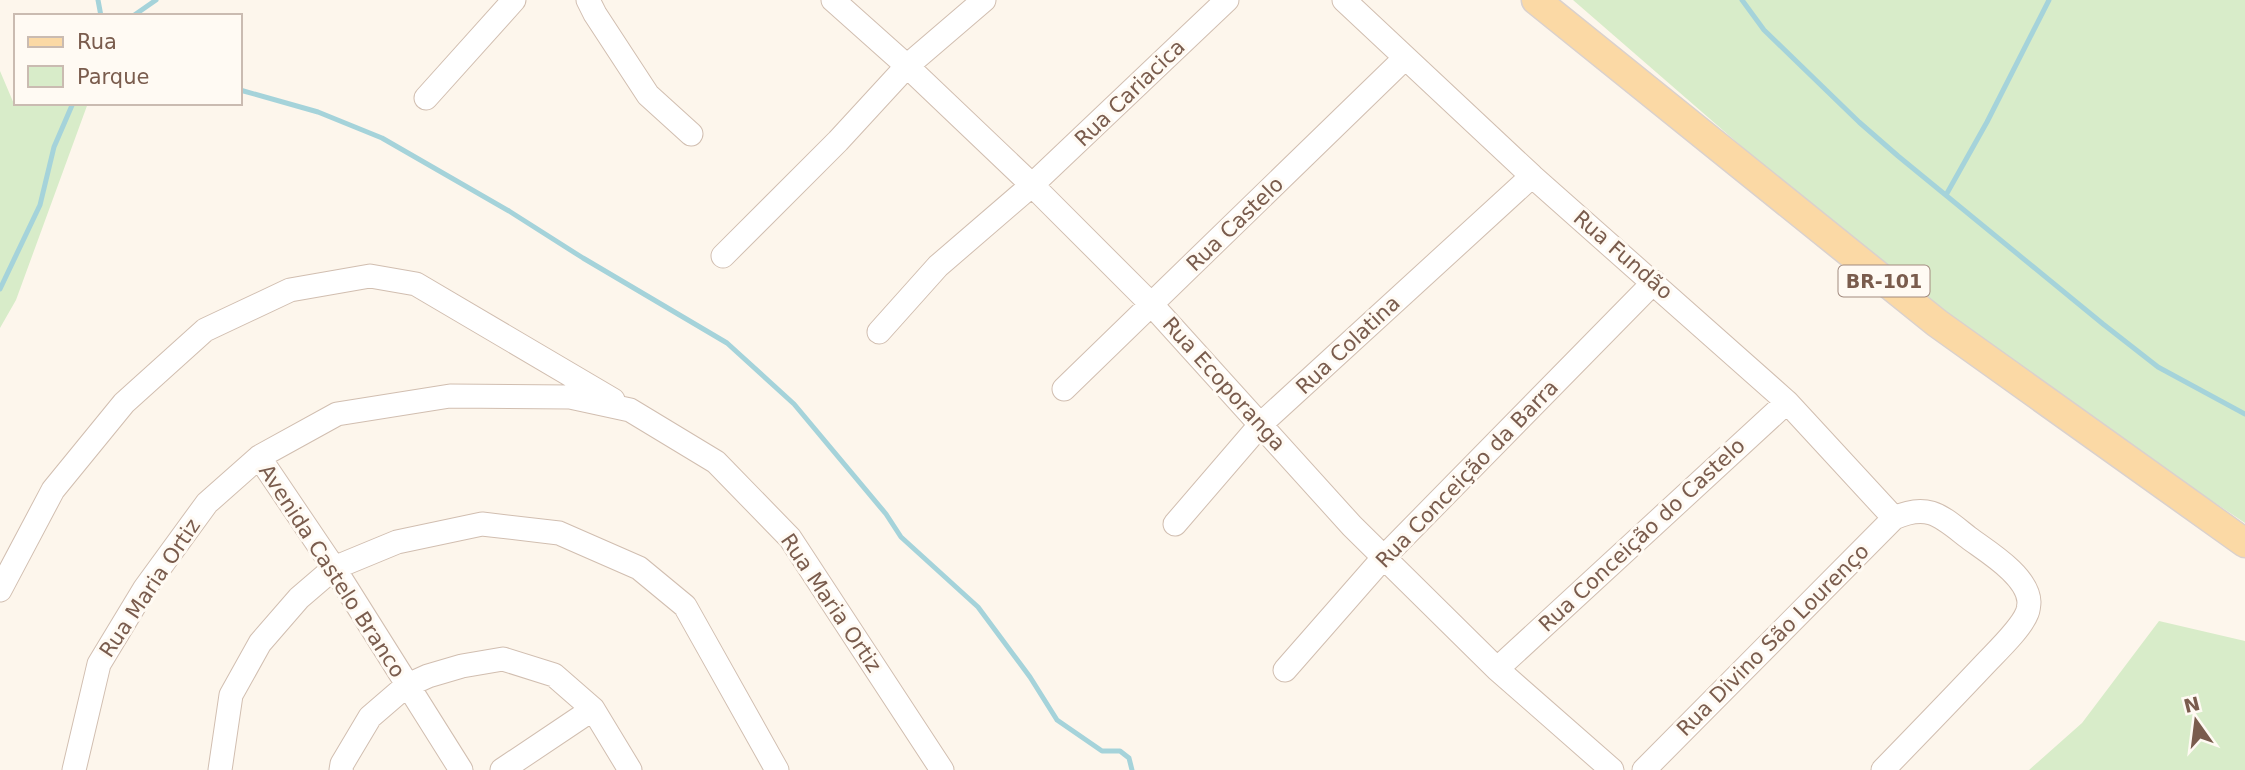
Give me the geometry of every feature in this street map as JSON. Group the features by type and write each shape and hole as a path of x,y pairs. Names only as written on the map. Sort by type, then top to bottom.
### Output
{"main road":[{"name":"BR-101","path":"1536,0 1937,323 2245,543"}],"street":[{"path":"426,98 514,0"},
{"path":"588,0 594,14 648,95 691,134"},
{"name":"Rua Ecoporanga","path":"833,0 1032,185 1152,305 1352,526 1497,669 1612,770"},
{"path":"723,256 838,141 907,66 984,0"},
{"name":"Rua Cariacica","path":"879,332 939,266 1032,185 1227,0"},
{"name":"Rua Fundão","path":"1344,0 1532,176 1787,402 1899,516"},
{"name":"Rua Castelo","path":"1065,389 1405,58"},
{"name":"Rua Colatina","path":"1175,524 1261,424 1532,176"},
{"path":"0,590 52,490 124,403 205,330 290,290 370,276 416,285 631,410"},
{"name":"Rua Conceição da Barra","path":"1285,670 1384,556 1654,282"},
{"name":"Rua Maria Ortiz","path":"74,770 99,664 145,587 207,503 259,457 337,414 450,396 570,397 631,410 716,462 790,538 936,767"},
{"name":"Rua Conceição do Castelo","path":"1497,669 1787,402"},
{"name":"Avenida Castelo Branco","path":"259,457 334,568 460,770"},
{"path":"1884,770 2004,643 2027,614 2029,604 2028,595 2021,582 2008,568 1937,513 1923,510 1899,516"},
{"name":"Rua Divino São Lourenço","path":"1644,770 1899,516"},
{"path":"220,770 231,695 260,643 299,598 334,568 397,542 482,524 559,533 639,568 685,606 777,770"},
{"path":"341,770 370,717 406,685 462,666 503,659 554,675 593,709 630,770"},
{"path":"502,770 593,709"}],"green space":[{"path":"1573,0 2245,0 2245,523 1993,354 1800,197"},
{"path":"0,71 14,105 87,105 16,300 0,328"},
{"path":"2159,621 2245,641 2245,770 2029,770 2082,723"}],"waterway":[{"path":"98,0 101,14"},
{"path":"136,14 156,0"},
{"path":"1742,0 1764,30 1898,156 2158,367 2245,414"},
{"path":"1946,195 1987,122 2049,0"},
{"path":"242,91 318,112 382,138 509,211 727,343 794,404 886,514 901,537 978,607 1030,677 1057,720 1102,751 1120,751 1129,758 1132,770"},
{"path":"0,289 40,205 54,147 72,105"}]}
